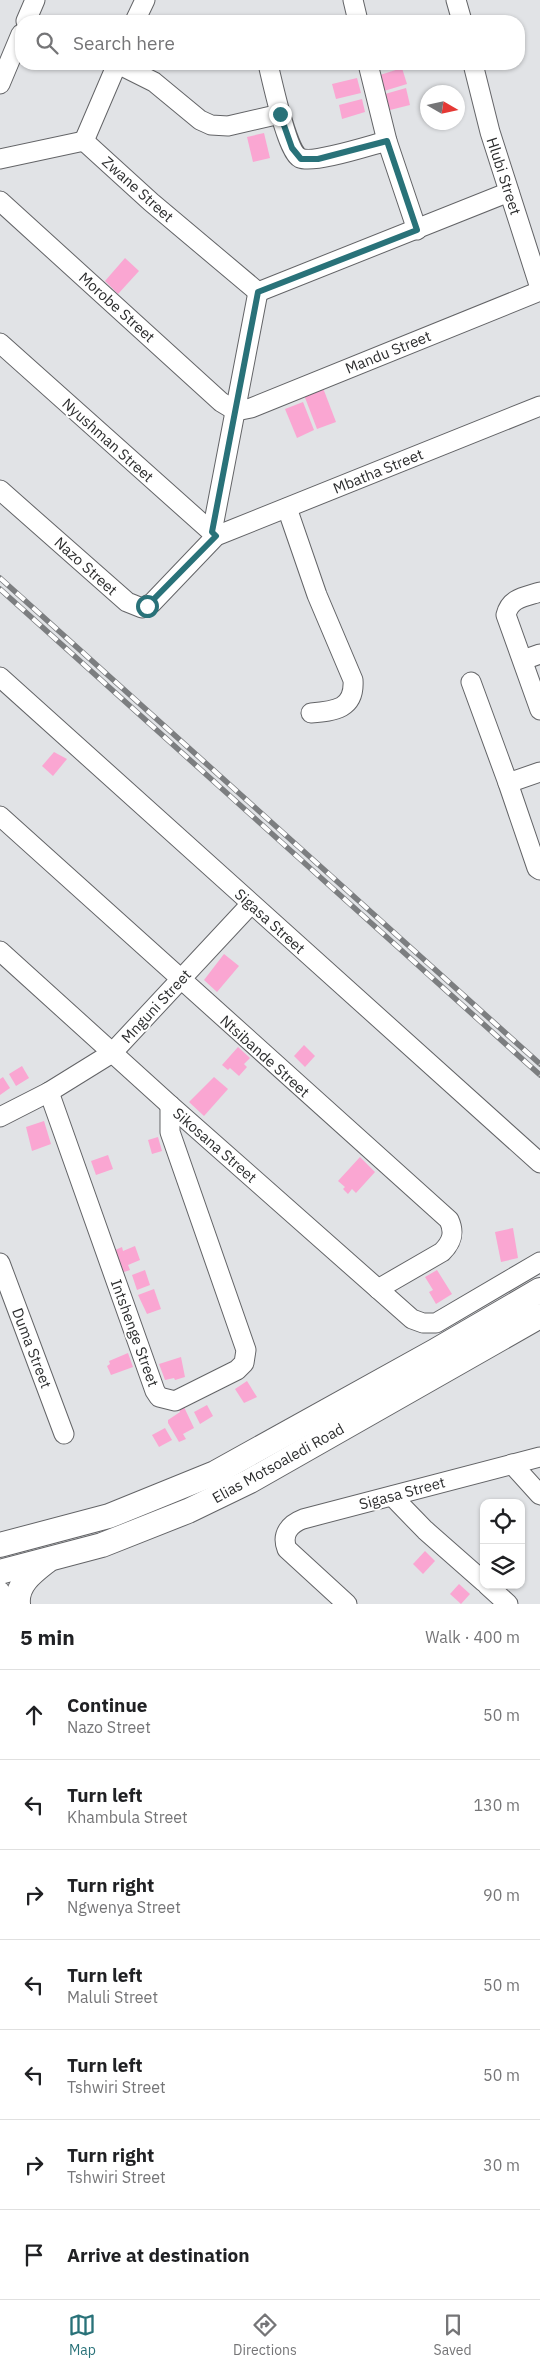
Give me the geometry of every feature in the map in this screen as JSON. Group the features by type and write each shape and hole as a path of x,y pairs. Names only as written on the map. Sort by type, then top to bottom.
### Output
{"main road":[{"name":"Elias Motsoaledi Road","path":"0,1545 109,1516 215,1473 443,1347 540,1290"},
{"name":"Elias Motsoaledi Road","path":"0,1572 116,1540 188,1511 250,1481 540,1316"},
{"path":"18,1604 19,1591 25,1581 49,1560"}],"street":[{"path":"29,15 35,0"},
{"path":"139,15 145,0"},
{"path":"353,0 357,15"},
{"path":"456,0 460,15"},
{"path":"0,84 15,48"},
{"path":"0,159 84,140 115,70"},
{"path":"130,70 154,82 200,120 211,125 228,126 280,114"},
{"path":"269,70 280,114 292,148 301,159 318,159 387,141"},
{"path":"369,70 387,141 417,230"},
{"name":"Hlubi Street","path":"474,70 490,132 540,289"},
{"name":"Zwane Street","path":"84,140 152,202 258,292"},
{"path":"214,534 258,292 509,192"},
{"name":"Morobe Street","path":"0,200 221,402 236,411"},
{"name":"Mandu Street","path":"236,411 251,408 540,289"},
{"name":"Nyushman Street","path":"0,343 214,534"},
{"name":"Mbatha Street","path":"214,534 287,508 540,406"},
{"name":"Nazo Street","path":"0,490 127,602 142,608 150,605 214,534"},
{"path":"287,508 317,595 353,680 353,691 348,703 333,710 311,712"},
{"path":"540,592 515,600 508,605 506,616 532,657 540,710"},
{"name":"Sigasa Street","path":"0,677 540,1163"},
{"path":"471,682 537,868 540,870"},
{"path":"508,783 540,772"},
{"name":"Ntsibande Street","path":"0,816 180,981 449,1220 453,1236 450,1245 442,1252 378,1289"},
{"name":"Mnguni Street","path":"0,1117 48,1092 112,1052 251,904"},
{"name":"Sikosana Street","path":"0,951 170,1105 412,1319 423,1323 436,1323 540,1262"},
{"name":"Intshenge Street","path":"48,1092 155,1391 159,1397 175,1401 237,1370 244,1363 246,1350 170,1132 170,1105"},
{"name":"Duma Street","path":"0,1262 64,1434"},
{"name":"Sigasa Street","path":"347,1604 287,1549 285,1536 290,1526 296,1521 540,1457"},
{"path":"512,1464 540,1495"},
{"path":"392,1496 425,1530 480,1578"},
{"path":"491,1589 508,1604"},
{"path":"0,1592 6,1604"}],"building":[{"path":"403,70 407,84 384,91 380,75"},
{"path":"357,78 361,93 336,99 332,84"},
{"path":"406,88 410,105 390,110 385,94"},
{"path":"362,99 365,112 342,119 339,105"},
{"path":"264,133 270,158 253,162 247,137"},
{"path":"125,258 139,271 118,294 105,281"},
{"path":"323,388 336,422 317,429 304,395"},
{"path":"303,402 314,430 297,438 285,409"},
{"path":"54,752 67,759 53,776 42,766"},
{"path":"224,954 239,966 217,992 204,980"},
{"path":"304,1045 315,1056 305,1067 294,1056"},
{"path":"238,1047 250,1058 244,1064 247,1067 239,1076 230,1068 228,1070 222,1065"},
{"path":"22,1066 29,1078 16,1086 9,1074"},
{"path":"3,1077 10,1088 0,1095 0,1079"},
{"path":"214,1077 228,1089 204,1116 189,1102"},
{"path":"44,1121 51,1144 32,1151 26,1127"},
{"path":"158,1137 162,1151 152,1154 148,1140"},
{"path":"108,1155 113,1169 96,1175 91,1161"},
{"path":"360,1157 375,1172 356,1193 352,1189 348,1194 343,1189 345,1187 338,1181"},
{"path":"513,1228 518,1258 501,1262 495,1232"},
{"path":"135,1246 140,1260 128,1265 130,1270 121,1273 113,1251 122,1247 123,1251"},
{"path":"145,1270 150,1285 137,1290 132,1275"},
{"path":"437,1270 452,1294 436,1304 429,1292 433,1290 425,1277"},
{"path":"154,1289 161,1309 147,1314 138,1295"},
{"path":"128,1353 133,1367 111,1375 107,1366 110,1364 109,1361"},
{"path":"181,1357 185,1377 165,1380 159,1364"},
{"path":"247,1381 257,1397 244,1403 235,1389"},
{"path":"207,1405 213,1416 200,1424 194,1412"},
{"path":"179,1407 184,1407 194,1428 183,1434 186,1439 179,1442 168,1420 180,1412"},
{"path":"165,1428 172,1440 159,1447 152,1435"},
{"path":"425,1551 435,1561 423,1574 413,1564"},
{"path":"459,1584 470,1594 461,1604 450,1594"}],"railway":[{"path":"0,578 540,1064"},
{"path":"0,589 540,1075"}],"route":[{"path":"147,606 216,536 212,532 258,292 417,230 387,141 318,159 301,159 292,148 280,114"}]}
